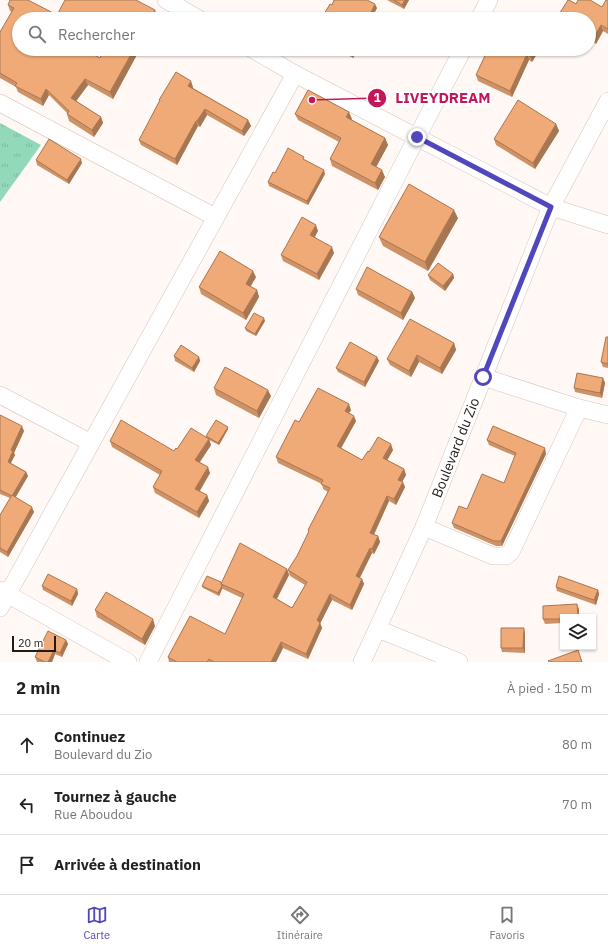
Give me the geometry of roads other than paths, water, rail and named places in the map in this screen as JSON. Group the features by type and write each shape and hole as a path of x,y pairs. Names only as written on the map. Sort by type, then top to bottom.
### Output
{"street":[{"path":"166,0 187,12"},
{"path":"483,12 489,0"},
{"path":"264,56 295,74 551,207 608,224"},
{"path":"148,662 459,56"},
{"path":"128,662 3,597 91,443 295,74"},
{"name":"Boulevard du Zio","path":"362,662 424,527 551,207 608,102"},
{"path":"0,103 216,217"},
{"path":"483,377 579,408 608,415"},
{"path":"0,395 91,443"},
{"path":"424,527 493,556 506,556 511,552 579,408"},
{"path":"378,629 459,662"}],"place":[{"name":"LIVEYDREAM","path":"312,100"}]}
